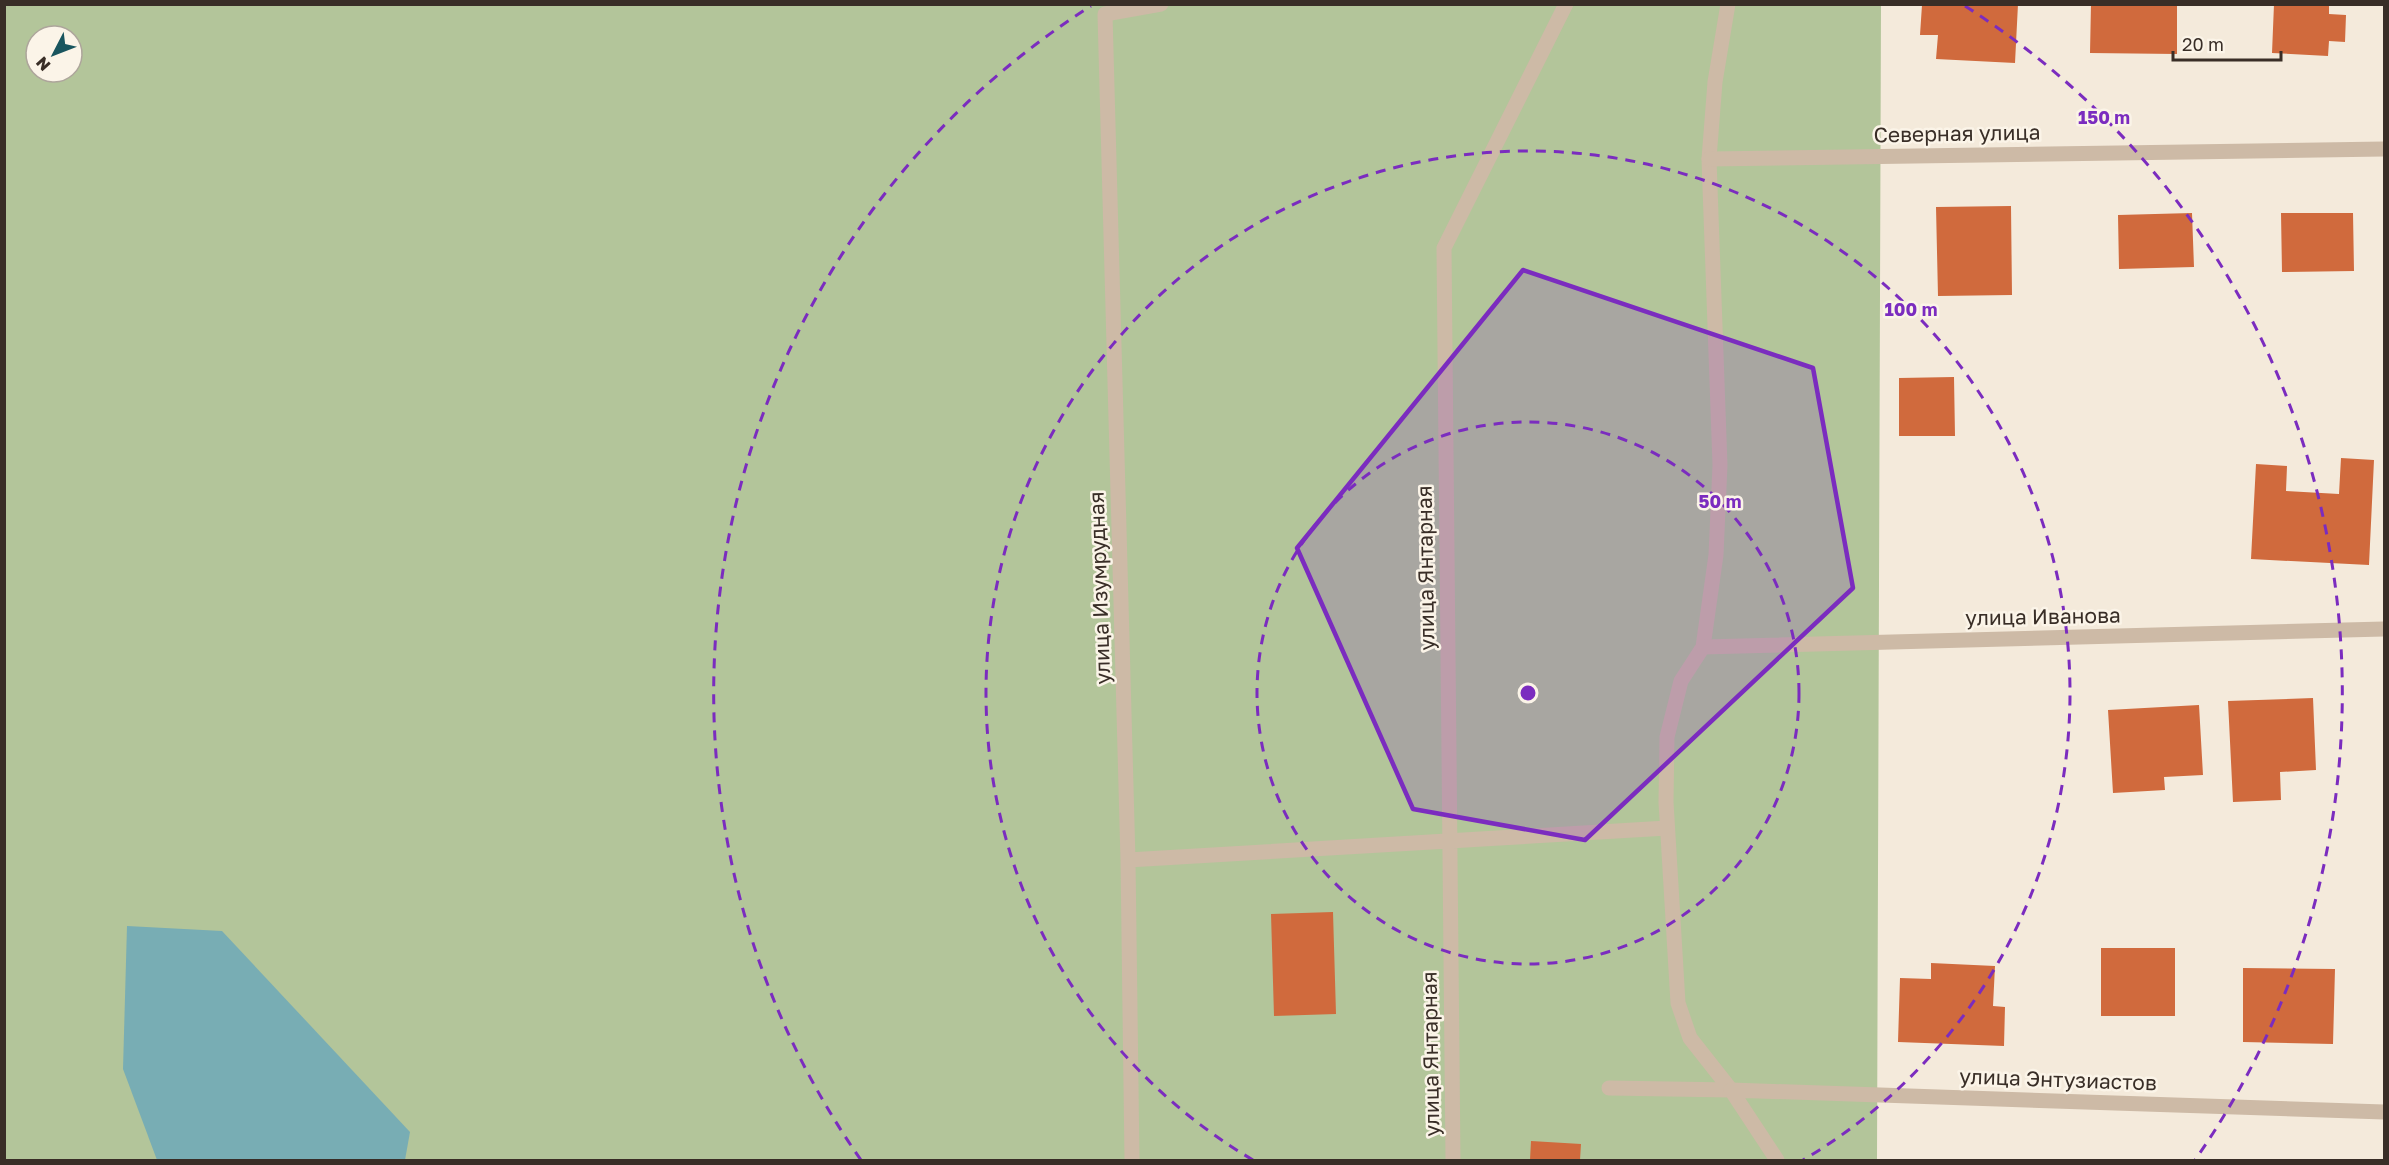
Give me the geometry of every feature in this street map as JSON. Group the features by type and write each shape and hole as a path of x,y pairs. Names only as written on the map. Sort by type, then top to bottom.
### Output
{"street":[{"name":"улица Изумрудная","path":"1132,1161 1128,860 1105,14 1161,4"},
{"name":"улица Янтарная","path":"1454,1161 1444,248 1566,4"},
{"path":"1728,4 1715,82 1709,159 1720,465 1716,555 1703,647 1681,681 1667,737 1667,828 1678,1003 1690,1038 1731,1090 1778,1161"},
{"name":"Северная улица","path":"1709,159 2385,149"},
{"name":"улица Иванова","path":"1703,647 2385,629"},
{"path":"1128,860 1667,828"},
{"name":"улица Энтузиастов","path":"1609,1088 2385,1112"}],"highlighted area":[{"path":"1523,270 1813,368 1853,588 1585,840 1413,809 1297,548"}],"green space":[{"path":"5,5 1881,5 1877,1160 5,1160"}],"water":[{"path":"127,926 222,931 410,1132 405,1160 157,1160 123,1069"}],"building":[{"path":"2018,4 2015,63 1936,59 1938,35 1920,35 1922,5"},
{"path":"2091,4 2177,4 2177,54 2090,53"},
{"path":"2274,4 2329,4 2329,14 2346,15 2345,42 2329,41 2328,56 2272,53"},
{"path":"2011,206 2012,295 1938,296 1936,207"},
{"path":"2192,213 2194,267 2119,269 2118,215"},
{"path":"2281,213 2353,213 2354,271 2282,272"},
{"path":"1954,377 1955,436 1899,436 1899,378"},
{"path":"2341,458 2374,460 2369,565 2251,559 2256,464 2287,466 2286,491 2339,494"},
{"path":"2313,698 2316,770 2280,772 2281,800 2233,802 2228,701"},
{"path":"2199,705 2203,775 2164,777 2165,790 2113,793 2108,710"},
{"path":"1333,912 1336,1014 1274,1016 1271,914"},
{"path":"2101,948 2175,948 2175,1016 2101,1016"},
{"path":"1931,963 1995,966 1993,1006 2005,1007 2004,1046 1898,1042 1900,978 1931,979"},
{"path":"2243,968 2335,969 2333,1044 2243,1042"},
{"path":"1531,1141 1581,1144 1580,1160 1530,1160"}]}
